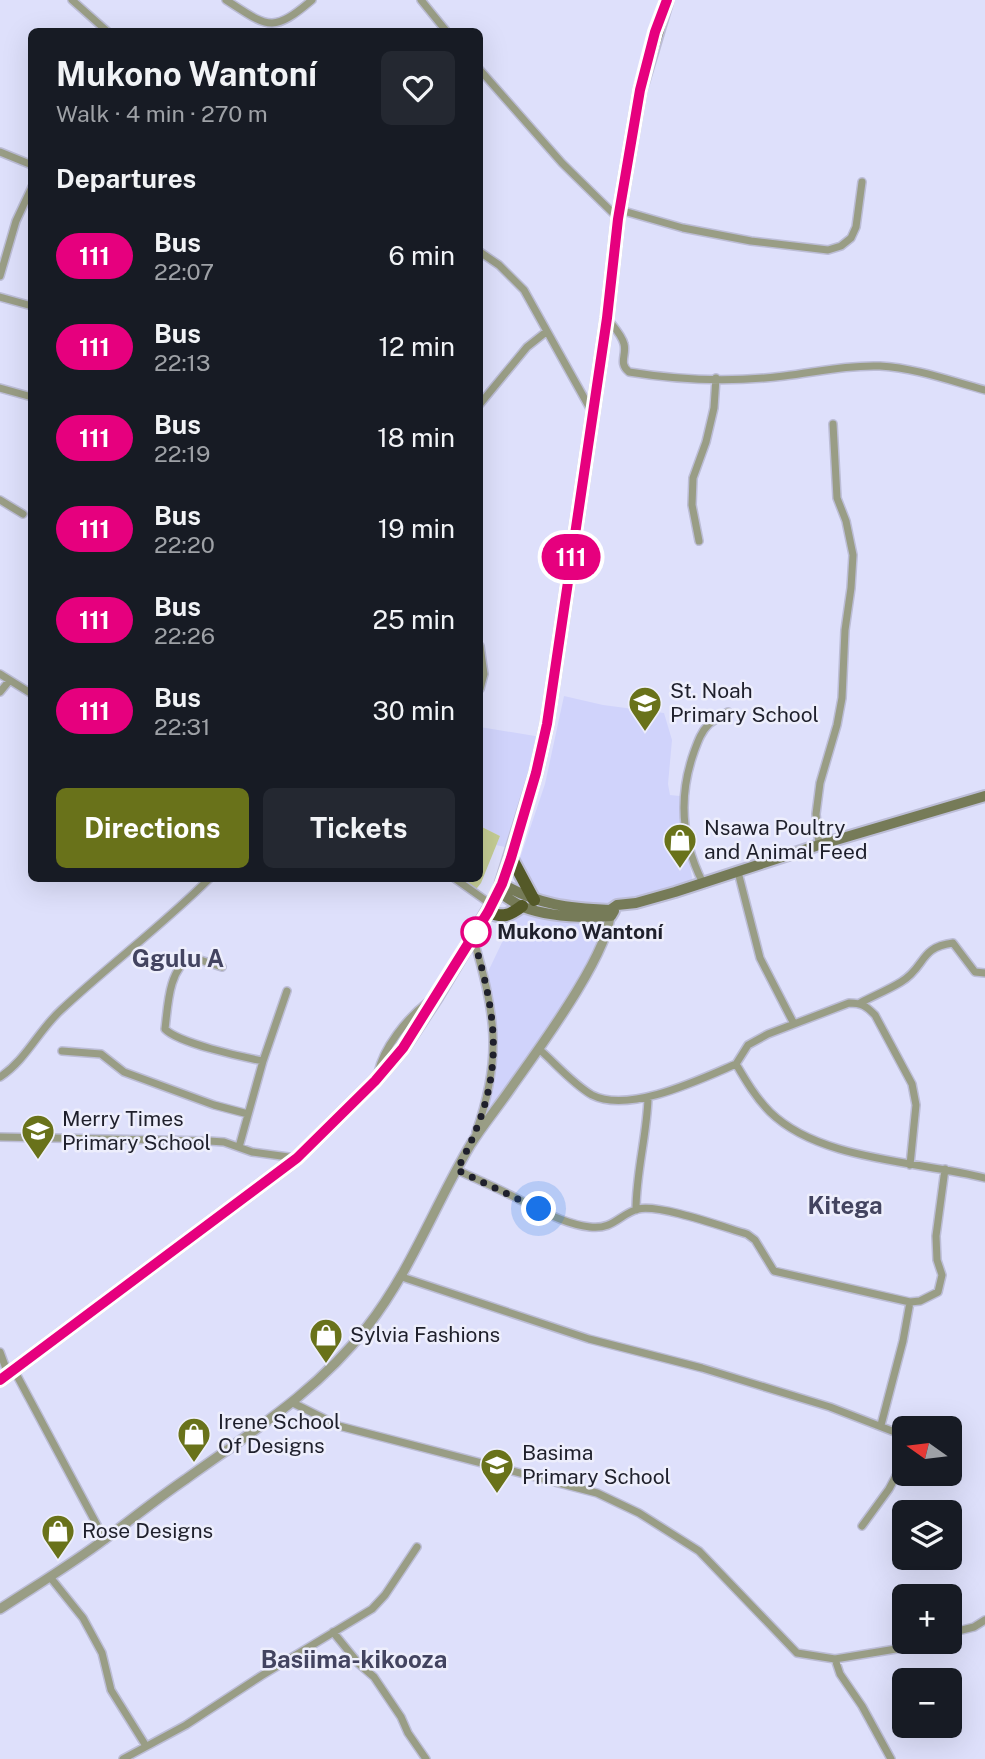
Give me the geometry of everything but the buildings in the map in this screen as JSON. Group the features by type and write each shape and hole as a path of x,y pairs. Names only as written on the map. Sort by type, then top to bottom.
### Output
{"highway":[{"path":"7,1375 297,1158 375,1081 403,1048 490,909 511,858 547,724 607,318 619,215 640,90 655,32 667,0"},
{"path":"511,858 534,900"},
{"path":"490,909 502,917 522,906"}],"main road":[{"path":"500,888 522,906 573,916 613,910 985,796"},
{"path":"500,888 567,908 613,910"}],"street":[{"path":"72,0 104,28"},
{"path":"226,0 251,16 267,23 279,24 312,0"},
{"path":"421,0 444,28"},
{"path":"483,73 562,163 619,215 751,241 828,250 841,246 851,238 856,227 862,182"},
{"path":"0,152 28,163"},
{"path":"0,276 16,221 28,196"},
{"path":"483,254 499,264 524,290 592,413"},
{"path":"0,297 28,305"},
{"path":"607,318 624,341 622,361 629,372 716,378 783,377 853,366 884,366 984,389"},
{"path":"483,400 527,347 546,331"},
{"path":"699,541 692,505 693,478 706,442 714,408 716,378"},
{"path":"0,387 28,396"},
{"path":"819,845 816,814 820,783 842,698 845,630 852,588 853,555 846,521 837,498 833,424"},
{"path":"0,500 23,514"},
{"path":"0,674 28,692"},
{"path":"0,692 9,681"},
{"path":"704,883 695,867 687,840 682,806 685,784 701,734 711,722 728,712"},
{"path":"738,872 760,958 794,1024"},
{"path":"0,1077 19,1062 38,1033 57,1014 206,882"},
{"path":"459,882 490,909"},
{"path":"0,1609 105,1540 145,1508 293,1402 330,1370 367,1327 402,1277 472,1143 539,1049 583,981 598,951 613,910"},
{"path":"472,1143 490,1086 494,1048 488,989 473,937"},
{"path":"539,1049 593,1095 604,1099 648,1098 736,1063 748,1045 768,1034 849,1003 860,1003 901,982 916,970 928,951 939,945 953,943 975,972 985,974"},
{"path":"222,967 191,957 186,960 171,990 165,1029 170,1034 193,1042 262,1061"},
{"path":"239,1147 262,1061 287,990"},
{"path":"860,1003 875,1015 912,1084 916,1105 910,1165"},
{"path":"62,1051 101,1054 124,1072 214,1105 248,1114"},
{"path":"736,1063 752,1091 770,1112 792,1130 819,1143 910,1165 985,1178"},
{"path":"636,1210 636,1188 648,1098"},
{"path":"0,1137 209,1140 252,1152 297,1158"},
{"path":"457,1170 564,1222 598,1228 611,1225 636,1210 652,1209 671,1213 747,1234 755,1240 774,1271 910,1302 920,1301 937,1292 942,1275 937,1260 936,1237 945,1169"},
{"path":"402,1277 590,1339 702,1368 838,1409 892,1430"},
{"path":"881,1425 911,1308 910,1302"},
{"path":"0,1352 7,1375 105,1540"},
{"path":"293,1402 339,1426 597,1493 633,1509 705,1556 797,1653 835,1659 892,1650"},
{"path":"862,1525 892,1483"},
{"path":"123,1759 186,1725 372,1609 385,1595 417,1547"},
{"path":"50,1577 83,1618 102,1653 111,1690 128,1722 146,1746"},
{"path":"962,1630 985,1620"},
{"path":"332,1632 374,1677 426,1759"},
{"path":"835,1659 840,1674 862,1706 891,1759"}],"shaded area":[{"path":"564,696 603,705 664,713 672,740 668,784 670,795 680,796 681,817 694,888 614,906 570,907 514,888 516,870 545,784"},
{"path":"483,727 541,737 510,844 505,847 496,845 500,836 483,828"},
{"path":"517,911 611,917 580,984 479,1130 494,1068 485,978"}],"green space":[{"path":"483,828 500,836 483,878"},
{"path":"454,882 481,882 473,893 468,893"}],"bus line":[{"name":"111","path":"0,1380 297,1158 331,1127 403,1048 499,892 536,773 547,724 607,318 618,219 640,90 655,32 667,0"}],"place":[{"name":"St. Noah Primary School","path":"645,733"},
{"name":"Nsawa Poultry and Animal Feed","path":"680,870"},
{"name":"Mukono Wantoní","path":"476,932"},
{"name":"Merry Times Primary School","path":"38,1161"},
{"name":"Sylvia Fashions","path":"326,1365"},
{"name":"Irene School Of Designs","path":"194,1464"},
{"name":"Basima Primary School","path":"497,1495"},
{"name":"Rose Designs","path":"58,1561"}],"district":[{"name":"Ggulu A","path":"178,959"},
{"name":"Kitega","path":"845,1206"},
{"name":"Basiima-kikooza","path":"354,1660"}],"route":[{"path":"476,932 473,937 491,1007 494,1065 472,1143 457,1170 539,1209"}]}
